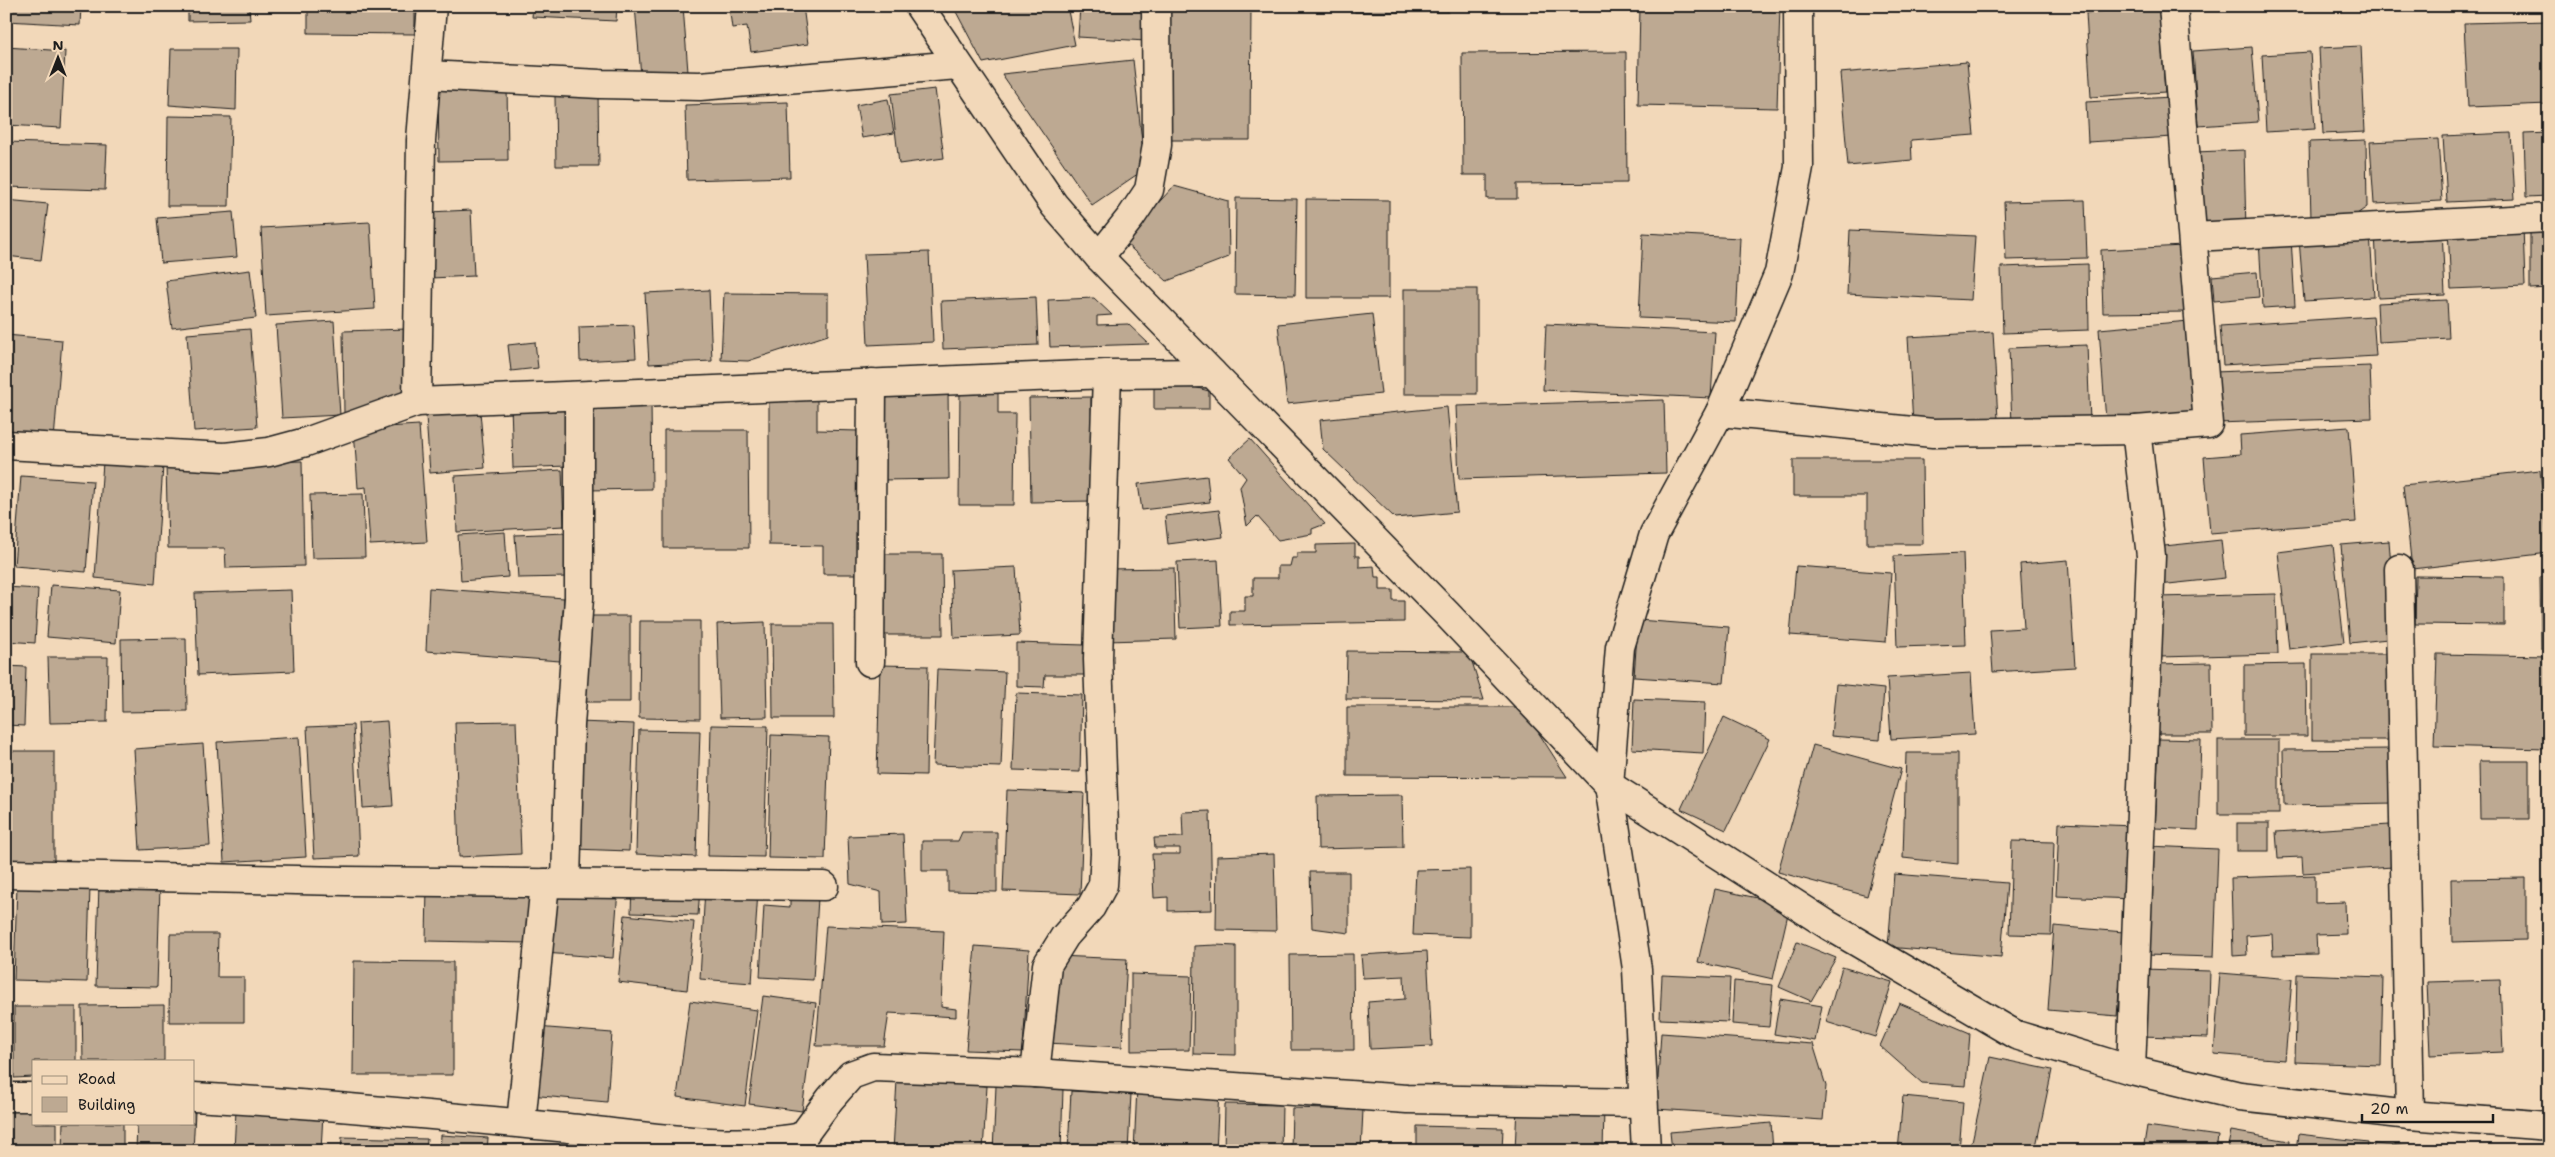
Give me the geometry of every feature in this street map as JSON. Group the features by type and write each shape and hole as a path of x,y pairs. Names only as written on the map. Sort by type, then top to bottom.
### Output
{"street":[{"path":"417,402 421,140 432,6"},
{"path":"919,6 1054,205 1099,257 1609,785 1828,925 2016,1035 2131,1070 2240,1096 2410,1115 2549,1126"},
{"path":"1099,257 1131,217 1149,190 1157,145 1156,6"},
{"path":"1646,1151 1642,1103 1637,968 1609,785 1620,647 1654,534 1720,412 1779,273 1800,167 1798,6"},
{"path":"1720,412 1933,433 2136,430 2208,424 2173,6"},
{"path":"426,75 600,84 700,86 958,65"},
{"path":"2193,237 2549,218"},
{"path":"6,445 225,457 269,452 306,442 417,402 1107,374 1212,373"},
{"path":"1035,1073 1047,965 1065,936 1091,908 1103,885 1105,854 1098,659 1107,374"},
{"path":"870,662 872,383"},
{"path":"521,1123 556,883 570,725 579,598 579,396"},
{"path":"2131,1070 2151,556 2136,430"},
{"path":"2399,569 2410,1115"},
{"path":"6,874 824,886"},
{"path":"195,1098 319,1104 689,1139 802,1144 851,1075 873,1067 1035,1073 1407,1099 1642,1103"},
{"path":"6,1097 32,1096"}],"building":[{"path":"6,6 81,6 80,25 6,21"},
{"path":"188,6 249,6 250,20 188,21"},
{"path":"308,6 415,6 415,34 308,33"},
{"path":"533,6 617,6 616,21 532,17"},
{"path":"635,6 683,6 688,72 641,76"},
{"path":"729,6 803,6 808,44 751,52 747,26 732,28"},
{"path":"953,6 1067,6 1075,45 983,63"},
{"path":"1080,6 1149,6 1146,41 1078,37"},
{"path":"1166,6 1251,6 1250,140 1165,140"},
{"path":"1355,6 1448,6 1448,12 1355,12"},
{"path":"1640,6 1780,6 1777,108 1638,105"},
{"path":"2159,7 2165,92 2091,97 2086,13"},
{"path":"2549,21 2549,104 2468,107 2464,23"},
{"path":"2361,46 2365,132 2323,134 2319,48"},
{"path":"6,47 65,51 61,128 6,125"},
{"path":"2252,47 2258,122 2198,126 2193,51"},
{"path":"171,49 237,49 236,110 169,105"},
{"path":"1626,52 1627,183 1517,184 1517,199 1487,199 1487,175 1463,175 1462,53"},
{"path":"2310,52 2315,129 2266,132 2262,55"},
{"path":"1133,60 1145,169 1092,205 1002,74"},
{"path":"1967,62 1974,135 1911,140 1912,160 1848,166 1840,73"},
{"path":"507,84 508,160 439,161 438,86"},
{"path":"935,89 944,158 899,164 891,94"},
{"path":"598,94 599,166 556,166 555,95"},
{"path":"2171,97 2173,137 2088,142 2086,102"},
{"path":"888,99 894,133 862,138 856,105"},
{"path":"788,102 790,177 687,180 685,105"},
{"path":"168,116 231,117 229,206 167,206"},
{"path":"2511,133 2515,199 2447,202 2443,136"},
{"path":"2549,133 2549,196 2526,197 2524,134"},
{"path":"2438,139 2442,201 2374,204 2370,142"},
{"path":"2366,140 2367,207 2344,223 2311,219 2309,142"},
{"path":"6,142 107,145 105,190 6,187"},
{"path":"2244,150 2246,231 2197,233 2195,152"},
{"path":"1174,186 1228,201 1229,257 1167,281 1123,241"},
{"path":"1236,198 1297,199 1295,295 1235,294"},
{"path":"1306,199 1389,200 1389,298 1306,298"},
{"path":"6,200 48,204 41,260 6,256"},
{"path":"2085,200 2087,258 2006,260 2004,202"},
{"path":"471,210 474,276 431,278 429,212"},
{"path":"233,212 237,257 161,263 157,218"},
{"path":"370,222 375,309 266,316 261,228"},
{"path":"2523,225 2525,286 2451,289 2448,228"},
{"path":"2530,225 2549,225 2549,288 2530,289"},
{"path":"2442,229 2445,295 2378,298 2375,231"},
{"path":"1850,230 1975,236 1971,300 1847,294"},
{"path":"1643,233 1740,238 1736,322 1639,318"},
{"path":"2370,234 2374,297 2304,301 2299,239"},
{"path":"2291,238 2295,306 2263,308 2259,240"},
{"path":"2184,246 2187,312 2103,313 2101,250"},
{"path":"929,252 933,342 868,345 864,254"},
{"path":"2088,264 2089,330 2003,333 2001,267"},
{"path":"250,270 256,318 172,328 166,281"},
{"path":"2257,272 2259,297 2214,301 2212,276"},
{"path":"1404,289 1477,289 1477,394 1404,394"},
{"path":"709,290 712,361 649,364 645,293"},
{"path":"724,293 828,294 828,335 748,361 721,360"},
{"path":"1036,297 1038,345 943,349 941,301"},
{"path":"1094,298 1112,315 1097,316 1097,325 1128,324 1149,344 1050,347 1048,300"},
{"path":"2447,300 2449,338 2379,342 2377,303"},
{"path":"1372,314 1381,394 1287,404 1278,324"},
{"path":"2373,316 2376,356 2223,365 2220,326"},
{"path":"334,321 340,415 282,418 276,325"},
{"path":"2189,321 2197,414 2106,421 2099,329"},
{"path":"1546,324 1715,332 1711,398 1543,390"},
{"path":"634,325 636,358 580,361 579,327"},
{"path":"250,329 257,427 194,431 187,334"},
{"path":"407,329 408,393 344,414 343,331"},
{"path":"1993,332 1998,419 1913,424 1908,337"},
{"path":"6,335 62,340 54,440 6,436"},
{"path":"535,342 538,368 511,371 508,345"},
{"path":"2087,345 2090,422 2012,425 2009,348"},
{"path":"2370,366 2372,418 2216,423 2214,372"},
{"path":"1154,383 1178,383 1209,391 1209,409 1154,409"},
{"path":"960,389 998,390 998,414 1015,414 1014,505 959,505"},
{"path":"881,390 948,390 949,479 882,480"},
{"path":"769,393 817,393 817,430 859,431 858,574 823,574 823,546 769,545"},
{"path":"1091,397 1093,501 1031,502 1029,398"},
{"path":"1664,400 1666,473 1459,479 1456,406"},
{"path":"651,401 652,489 587,490 585,402"},
{"path":"565,403 568,466 513,468 511,404"},
{"path":"1447,407 1457,512 1395,518 1323,449 1320,420"},
{"path":"480,412 485,468 430,473 426,416"},
{"path":"419,425 427,542 370,545 366,487 358,488 354,429"},
{"path":"2349,427 2356,522 2210,533 2204,457 2241,454 2240,435"},
{"path":"664,430 748,430 749,548 664,548"},
{"path":"1250,439 1325,524 1312,529 1312,534 1278,540 1257,516 1247,526 1240,487 1246,478 1229,458"},
{"path":"1793,460 1922,460 1923,544 1867,544 1867,496 1793,496"},
{"path":"302,461 304,566 226,568 225,548 168,548 166,464"},
{"path":"103,462 163,466 155,584 95,578"},
{"path":"562,470 564,526 457,532 455,476"},
{"path":"2540,470 2549,553 2412,569 2403,485"},
{"path":"21,476 93,481 86,572 14,566"},
{"path":"1207,476 1210,502 1142,510 1138,484"},
{"path":"363,494 365,557 312,558 310,495"},
{"path":"1219,510 1223,537 1168,544 1165,516"},
{"path":"505,532 508,577 461,581 458,535"},
{"path":"566,533 568,577 518,578 515,535"},
{"path":"2221,540 2225,578 2159,585 2155,547"},
{"path":"2389,541 2397,638 2350,643 2341,545"},
{"path":"1355,544 1355,556 1359,556 1359,567 1374,566 1375,577 1380,577 1380,590 1393,590 1393,601 1404,601 1404,622 1230,625 1230,611 1245,611 1245,596 1253,596 1253,578 1278,578 1278,566 1290,566 1292,558 1297,558 1297,553 1316,553 1316,545"},
{"path":"2333,545 2344,642 2289,649 2278,552"},
{"path":"1963,553 1966,645 1897,647 1894,556"},
{"path":"875,554 942,554 943,635 875,635"},
{"path":"1218,560 1222,626 1180,628 1177,562"},
{"path":"2068,560 2075,667 1993,672 1990,630 2024,628 2020,564"},
{"path":"1796,566 1891,573 1886,642 1790,635"},
{"path":"1016,567 1020,635 954,638 951,570"},
{"path":"1174,568 1176,639 1107,641 1106,569"},
{"path":"2416,576 2504,577 2504,625 2415,624"},
{"path":"2549,576 2549,649 2541,649 2540,577"},
{"path":"51,585 120,590 116,643 47,637"},
{"path":"6,587 38,589 35,643 6,641"},
{"path":"429,588 564,598 560,661 426,651"},
{"path":"291,590 294,671 198,675 195,593"},
{"path":"2276,594 2278,654 2160,657 2159,597"},
{"path":"583,616 630,616 630,702 585,702"},
{"path":"1638,620 1729,627 1724,683 1634,677"},
{"path":"640,621 700,621 700,719 639,718"},
{"path":"765,622 767,717 720,718 717,624"},
{"path":"772,624 833,624 834,718 773,718"},
{"path":"186,638 187,711 122,712 121,639"},
{"path":"1016,643 1085,645 1085,675 1045,675 1044,687 1016,686"},
{"path":"1347,651 1469,652 1484,700 1346,699"},
{"path":"2312,654 2395,654 2395,740 2312,740"},
{"path":"2437,654 2549,656 2546,749 2434,746"},
{"path":"48,657 108,657 107,722 50,723"},
{"path":"2211,663 2212,734 2153,734 2153,664"},
{"path":"2306,664 2307,736 2244,736 2244,665"},
{"path":"880,665 928,666 926,775 877,774"},
{"path":"6,666 26,667 24,726 6,725"},
{"path":"937,669 1005,672 1001,767 933,765"},
{"path":"1971,673 1975,734 1891,739 1887,678"},
{"path":"1836,684 1884,689 1880,740 1831,736"},
{"path":"1016,693 1082,695 1080,772 1013,770"},
{"path":"1634,699 1705,702 1703,753 1632,749"},
{"path":"1347,707 1522,707 1567,777 1347,776"},
{"path":"1724,717 1770,739 1726,830 1681,809"},
{"path":"387,721 393,806 363,808 358,723"},
{"path":"516,721 521,854 459,857 455,722"},
{"path":"578,722 634,724 629,851 574,849"},
{"path":"353,725 359,856 314,858 307,727"},
{"path":"711,725 768,726 764,857 708,856"},
{"path":"639,730 700,731 696,857 636,854"},
{"path":"771,735 829,737 825,859 768,858"},
{"path":"299,737 306,857 224,862 217,742"},
{"path":"2159,739 2201,740 2198,830 2155,828"},
{"path":"2218,740 2279,740 2279,814 2218,814"},
{"path":"203,744 210,846 140,850 134,749"},
{"path":"1813,745 1901,769 1867,896 1778,872"},
{"path":"2393,749 2394,803 2284,805 2283,750"},
{"path":"6,751 54,751 54,867 6,867"},
{"path":"1906,753 1958,753 1958,864 1903,858"},
{"path":"2479,761 2529,761 2529,819 2480,819"},
{"path":"1007,790 1084,793 1080,894 1003,891"},
{"path":"1402,795 1403,847 1318,849 1317,796"},
{"path":"1210,811 1212,910 1168,911 1168,897 1154,898 1152,854 1180,854 1180,848 1155,848 1154,838 1183,837 1182,812"},
{"path":"2059,823 2134,826 2133,899 2056,896"},
{"path":"2237,823 2269,823 2269,851 2237,851"},
{"path":"2390,825 2393,867 2303,873 2302,857 2278,858 2276,832"},
{"path":"962,832 997,832 997,892 948,891 948,871 922,871 922,841 958,841"},
{"path":"903,834 907,924 882,925 881,892 850,884 848,836"},
{"path":"2012,841 2054,842 2051,935 2009,934"},
{"path":"2148,846 2218,849 2214,957 2145,955"},
{"path":"1274,854 1276,931 1216,930 1217,856"},
{"path":"1470,869 1470,937 1413,935 1416,870"},
{"path":"1310,872 1349,872 1349,933 1312,928"},
{"path":"1894,874 2007,883 2001,957 1888,947"},
{"path":"2315,875 2315,903 2345,902 2346,934 2316,935 2317,954 2273,955 2272,934 2246,936 2247,955 2233,956 2231,878"},
{"path":"2526,878 2526,940 2452,942 2451,879"},
{"path":"99,883 160,886 157,987 96,986"},
{"path":"17,884 90,886 87,982 14,980"},
{"path":"549,885 618,889 613,958 544,953"},
{"path":"632,885 700,888 698,915 631,913"},
{"path":"427,886 532,888 530,943 426,941"},
{"path":"705,888 758,891 752,983 700,979"},
{"path":"1715,889 1790,905 1773,979 1698,962"},
{"path":"790,896 818,898 813,980 760,977 764,905 790,907"},
{"path":"625,915 694,922 687,990 618,982"},
{"path":"826,926 944,931 941,1007 956,1009 956,1017 889,1013 884,1046 816,1046"},
{"path":"2054,926 2124,932 2117,1016 2048,1010"},
{"path":"170,934 218,934 217,977 244,977 244,1022 169,1022"},
{"path":"1797,942 1836,958 1811,1001 1779,987"},
{"path":"975,946 1029,950 1023,1052 966,1050"},
{"path":"1194,946 1236,946 1236,1055 1193,1054"},
{"path":"1427,951 1432,1046 1370,1049 1368,1002 1405,999 1404,976 1363,978 1361,955"},
{"path":"1353,954 1354,1050 1291,1050 1290,955"},
{"path":"1058,956 1127,959 1122,1047 1047,1043"},
{"path":"354,961 453,962 453,1075 353,1075"},
{"path":"1842,967 1892,982 1875,1037 1826,1022"},
{"path":"2142,969 2210,971 2208,1038 2140,1036"},
{"path":"2220,973 2292,979 2285,1060 2214,1054"},
{"path":"1131,974 1191,976 1189,1050 1131,1051"},
{"path":"2297,974 2383,977 2381,1065 2295,1062"},
{"path":"1662,975 1730,978 1728,1022 1660,1019"},
{"path":"2500,980 2503,1052 2430,1055 2427,982"},
{"path":"1734,981 1773,985 1769,1027 1732,1024"},
{"path":"763,996 816,1003 802,1111 749,1104"},
{"path":"1780,999 1822,1006 1815,1041 1774,1034"},
{"path":"690,1001 757,1010 745,1106 677,1097"},
{"path":"1899,1003 1970,1033 1966,1086 1922,1083 1880,1046"},
{"path":"164,1005 164,1060 83,1060 82,1006"},
{"path":"14,1007 76,1007 76,1060 32,1060 32,1077 14,1078"},
{"path":"536,1027 612,1033 607,1102 530,1095"},
{"path":"1661,1033 1813,1044 1826,1086 1823,1120 1656,1109"},
{"path":"1990,1057 2052,1070 2035,1151 1970,1151"},
{"path":"897,1080 987,1086 983,1151 893,1151"},
{"path":"996,1086 1063,1089 1061,1151 993,1151"},
{"path":"1137,1087 1219,1091 1216,1151 1134,1151"},
{"path":"1071,1091 1131,1094 1128,1151 1068,1151"},
{"path":"1903,1096 1963,1102 1959,1151 1898,1151"},
{"path":"1225,1104 1282,1105 1281,1151 1224,1151"},
{"path":"6,1105 32,1105 32,1124 57,1124 57,1151 6,1151"},
{"path":"1517,1106 1604,1108 1603,1151 1515,1151"},
{"path":"1292,1108 1363,1110 1361,1151 1291,1151"},
{"path":"236,1110 323,1113 321,1151 234,1151"},
{"path":"1771,1123 1773,1151 1672,1151 1670,1132"},
{"path":"63,1124 123,1124 123,1151 62,1151"},
{"path":"137,1124 194,1124 193,1151 136,1151"},
{"path":"1417,1126 1503,1128 1502,1151 1417,1151"},
{"path":"2147,1126 2218,1136 2216,1151 2143,1151"},
{"path":"2231,1131 2289,1141 2288,1151 2227,1151"},
{"path":"2298,1134 2368,1142 2367,1151 2296,1151"},
{"path":"441,1135 488,1138 487,1151 440,1151"},
{"path":"342,1137 427,1139 426,1151 341,1151"},
{"path":"2374,1144 2421,1148 2421,1151 2373,1151"},
{"path":"2517,1147 2549,1148 2549,1151 2517,1151"}]}
